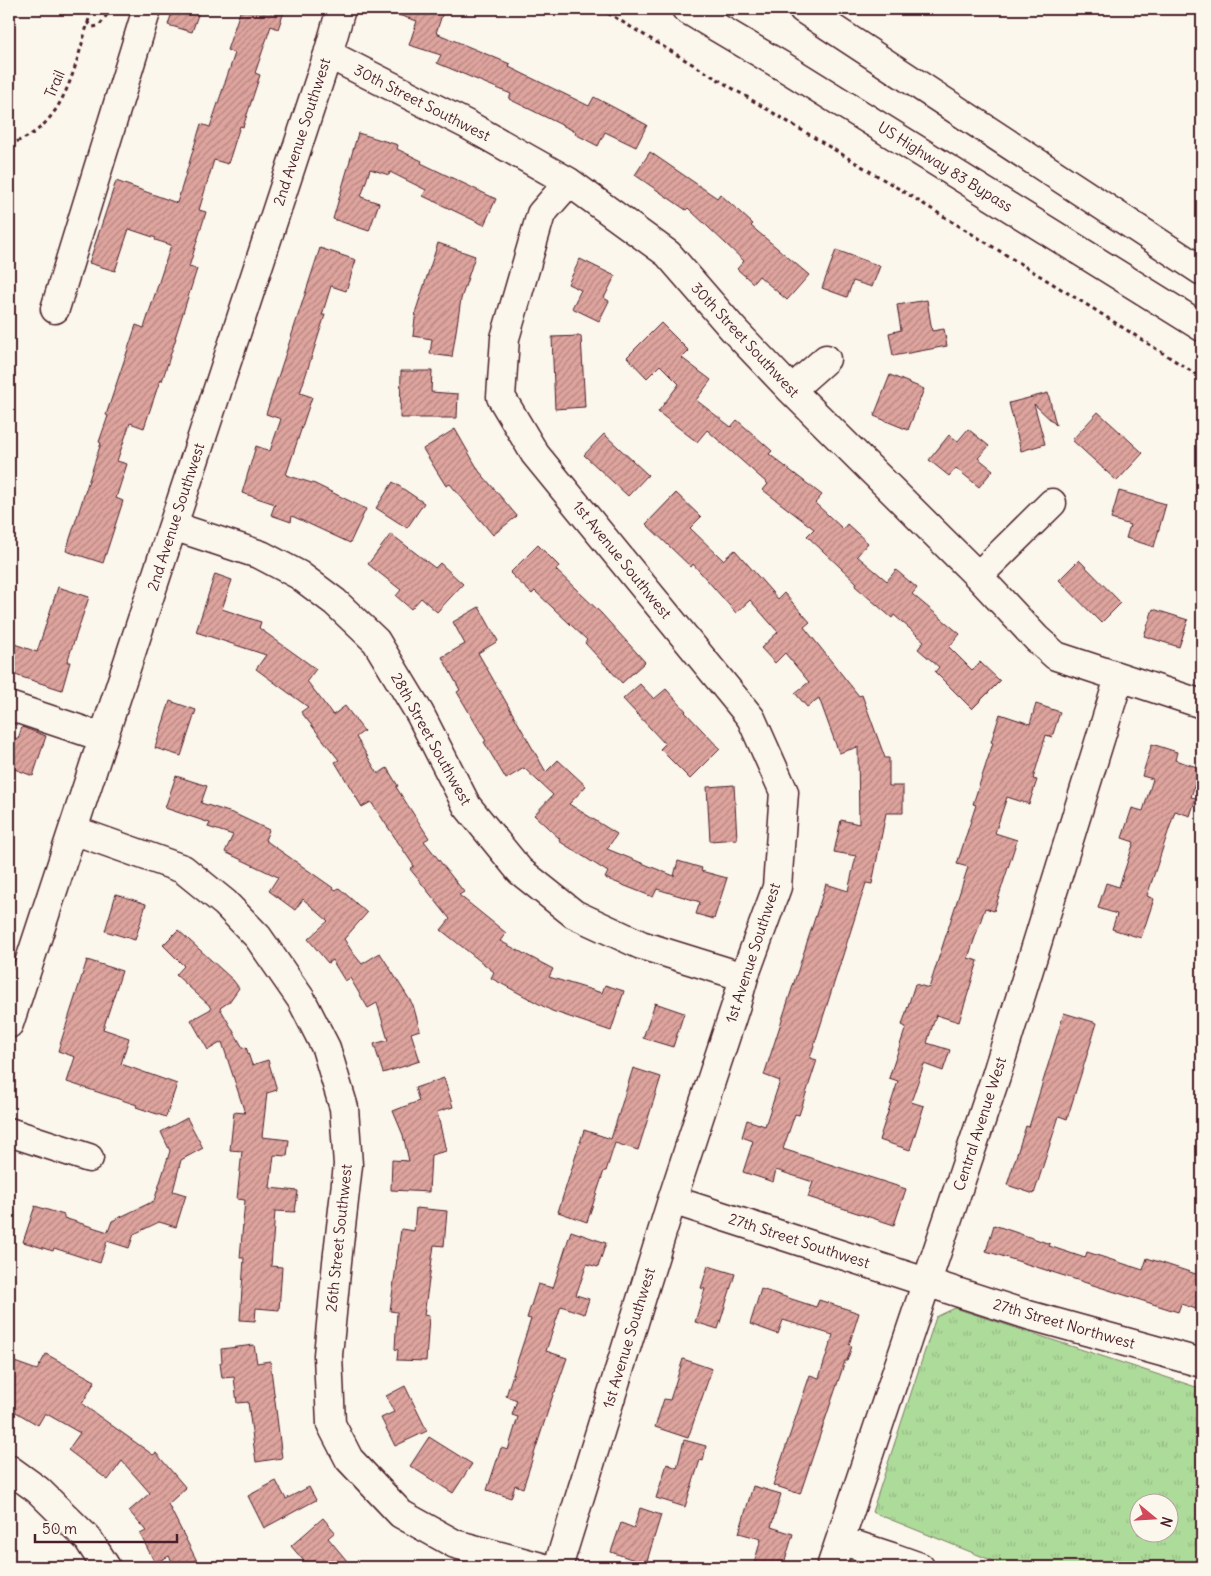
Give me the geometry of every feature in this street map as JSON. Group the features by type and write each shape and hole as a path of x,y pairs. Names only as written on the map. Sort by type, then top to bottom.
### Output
{"main road":[{"path":"55,309 147,9"},
{"name":"2nd Avenue Southwest","path":"11,1013 173,526 328,54 341,9"},
{"name":"US Highway 83 Bypass","path":"686,9 827,94 1202,327"},
{"path":"803,9 1202,271"},
{"name":"30th Street Southwest","path":"328,54 468,125 569,182 668,254 733,329 791,390 1056,656 1202,704"},
{"name":"1st Avenue Southwest","path":"558,1567 672,1200 744,977 776,887 784,792 751,718 535,454 501,397 505,338 541,214 569,182"},
{"path":"791,390 826,359"},
{"path":"978,576 1052,503"},
{"name":"28th Street Southwest","path":"173,526 261,555 299,575 335,602 376,640 420,714 467,806 520,871 574,914 641,945 744,977"},
{"name":"Central Avenue West","path":"831,1567 996,1076 1119,678"},
{"path":"9,706 102,737"},
{"name":"26th Street Southwest","path":"73,830 184,869 225,903 258,937 302,999 326,1048 344,1108 348,1165 336,1262 328,1355 331,1424 349,1459 401,1514 455,1544 541,1567"},
{"path":"9,1132 89,1158"},
{"name":"27th Street Southwest","path":"672,1200 927,1282"},
{"name":"27th Street Northwest","path":"927,1282 1028,1315 1202,1364"},
{"path":"9,1469 38,1490 88,1539 106,1567"},
{"path":"840,1540 891,1562 920,1567"}],"path":[{"name":"Trail","path":"9,144 23,140 40,130 54,113 68,87 92,9"},
{"path":"87,22 93,27 99,26 112,9"},
{"path":"601,9 896,187 1202,378"}],"green space":[{"path":"955,1308 1202,1389 1202,1567 1008,1567 872,1512 936,1317"}],"building":[{"path":"173,9 200,9 192,32 168,25"},
{"path":"241,9 285,9 278,29 271,26 255,73 260,75 243,127 240,126 228,164 214,160 199,210 206,212 189,267 197,269 176,338 144,428 130,423 117,461 127,464 116,498 123,501 103,563 66,551 101,443 99,442 108,416 106,415 136,325 144,328 171,245 129,229 115,271 89,263 116,181 177,203 201,124 210,127 235,53 227,50"},
{"path":"390,9 444,9 436,33 510,64 509,67 589,106 594,97 647,125 636,147 605,132 598,146 575,134 576,132 509,99 511,94 437,63 441,55 409,45 417,21 389,12"},
{"path":"358,133 398,145 397,149 422,161 421,163 496,199 484,225 423,196 426,190 390,172 389,175 370,169 361,197 379,203 369,231 333,219"},
{"path":"650,152 717,198 720,194 753,224 751,226 809,275 787,300 759,276 753,283 737,269 744,261 688,208 686,210 635,175"},
{"path":"438,243 475,256 461,299 452,357 430,354 432,339 413,336 416,310"},
{"path":"320,248 356,260 346,291 331,286 322,315 325,315 300,393 312,397 286,475 315,484 366,509 350,543 292,516 291,522 271,515 275,504 242,493 256,446 270,451 281,419 266,414"},
{"path":"836,250 880,266 872,287 853,281 847,297 822,288"},
{"path":"580,259 615,276 604,298 609,301 599,321 572,308 581,290 568,284"},
{"path":"927,300 932,331 944,329 947,346 893,356 889,333 901,330 897,305"},
{"path":"661,323 689,351 682,358 711,380 696,400 731,427 737,420 772,451 769,454 822,495 815,503 843,529 847,524 868,543 857,556 887,581 896,570 917,588 912,594 960,634 949,647 972,670 980,662 1000,681 972,709 935,672 939,667 918,649 924,641 894,615 892,618 855,586 857,583 807,536 814,529 763,490 768,484 707,430 697,442 658,412 679,384 660,365 647,378 627,357"},
{"path":"581,336 585,407 555,409 552,337"},
{"path":"401,371 432,371 431,392 458,394 457,418 400,418"},
{"path":"890,375 924,389 908,430 874,416"},
{"path":"1048,393 1056,425 1034,404 1045,444 1021,451 1009,403"},
{"path":"1098,412 1143,453 1117,481 1072,440"},
{"path":"455,429 479,471 517,516 493,535 450,484 446,486 423,449"},
{"path":"968,429 989,446 978,458 993,470 979,487 956,468 949,476 929,460 949,435 958,441"},
{"path":"604,434 648,475 628,496 584,455"},
{"path":"393,482 424,503 407,528 376,508"},
{"path":"1119,491 1166,504 1154,547 1126,538 1130,525 1111,519"},
{"path":"676,493 701,517 690,528 723,560 735,550 778,599 784,593 810,622 804,627 859,696 862,695 885,758 889,758 889,786 903,786 903,813 886,813 872,884 866,883 810,1058 817,1060 799,1115 795,1114 783,1149 906,1189 894,1225 808,1197 813,1182 776,1170 773,1182 743,1172 753,1141 742,1137 747,1120 765,1126 780,1081 764,1075 826,884 848,891 856,856 834,852 841,820 859,824 858,747 839,753 819,698 807,707 795,693 809,682 785,653 775,663 761,648 778,632 750,600 736,613 693,564 691,567 646,524"},
{"path":"391,534 435,568 440,563 463,584 437,612 421,598 411,609 396,596 401,590 368,564"},
{"path":"538,545 559,566 556,570 601,613 645,662 622,683 585,643 587,640 535,591 532,594 510,573"},
{"path":"1079,560 1121,603 1101,623 1059,580"},
{"path":"215,574 232,580 222,609 261,622 259,628 316,669 307,681 333,715 345,706 364,731 356,737 378,774 387,768 398,786 396,787 429,838 424,841 464,892 459,895 506,933 500,941 553,969 549,977 602,993 605,985 624,991 611,1031 552,1011 491,978 494,972 441,930 450,919 410,869 414,866 371,802 362,807 335,762 339,760 301,712 308,707 256,669 266,655 196,632"},
{"path":"58,587 89,597 67,662 70,662 62,690 9,673 9,642 37,652"},
{"path":"479,607 498,641 478,653 546,772 558,760 586,786 569,804 617,834 607,849 674,876 678,861 702,868 701,871 727,878 714,919 696,914 700,902 657,889 653,897 605,878 608,872 559,841 560,839 534,815 553,795 524,768 506,779 457,692 460,690 442,657 465,644 453,622"},
{"path":"1153,609 1188,620 1179,647 1144,636"},
{"path":"640,684 654,699 666,689 720,749 690,779 660,749 665,744 623,699"},
{"path":"170,701 196,710 181,756 155,748"},
{"path":"1036,704 1060,712 1052,737 1046,735 1033,779 1037,780 1029,804 1007,797 995,833 1017,840 994,911 985,908 968,958 978,961 959,1022 936,1015 927,1043 950,1050 943,1071 924,1064 911,1102 924,1106 910,1150 879,1140 898,1081 889,1078 906,1027 902,1025 915,984 929,988 968,867 957,864 976,805 973,804 993,743 991,742 1000,714 1030,724"},
{"path":"22,727 46,736 33,776 9,767 9,736 18,739"},
{"path":"1152,744 1177,752 1175,760 1200,768 1191,797 1196,798 1190,816 1175,811 1147,896 1154,899 1141,938 1112,929 1117,914 1098,908 1106,883 1119,887 1134,842 1122,838 1132,808 1143,811 1153,779 1142,776"},
{"path":"176,776 207,786 201,803 235,814 269,830 265,840 336,890 339,888 367,913 344,939 362,964 380,953 413,1005 420,1030 411,1033 420,1061 383,1073 374,1044 388,1040 377,1003 368,1008 350,978 345,981 332,960 328,963 308,939 328,921 303,899 295,910 269,891 278,877 225,852 233,835 208,827 210,823 165,808"},
{"path":"734,785 737,839 710,841 707,787"},
{"path":"116,894 146,904 135,940 105,931"},
{"path":"178,930 233,980 239,988 229,1002 220,1008 243,1048 246,1047 252,1065 268,1060 277,1090 267,1093 262,1137 289,1140 287,1156 274,1155 270,1188 298,1191 295,1212 275,1211 271,1266 282,1267 279,1310 256,1308 255,1321 240,1320 244,1258 240,1258 245,1200 237,1199 242,1151 230,1150 234,1112 245,1113 222,1042 208,1050 191,1020 211,1009 176,975 184,966 163,945"},
{"path":"87,960 122,971 103,1029 129,1038 121,1064 177,1084 166,1117 136,1107 137,1105 67,1082 75,1057 58,1051"},
{"path":"655,1003 684,1013 673,1047 643,1038"},
{"path":"1064,1013 1097,1023 1067,1119 1059,1116 1034,1194 1007,1185 1026,1126 1029,1127"},
{"path":"633,1068 661,1077 638,1150 615,1143 587,1222 558,1212 584,1130 611,1139"},
{"path":"444,1078 453,1107 437,1112 446,1151 431,1155 429,1192 391,1190 392,1160 409,1161 403,1135 393,1111 419,1101 415,1088"},
{"path":"187,1118 203,1148 181,1160 173,1191 186,1195 176,1227 159,1222 134,1234 129,1248 107,1241 100,1263 54,1248 53,1251 23,1242 35,1206 64,1215 64,1218 108,1232 112,1221 154,1201 170,1151 161,1132"},
{"path":"416,1208 447,1211 444,1246 434,1245 424,1315 429,1316 426,1361 397,1360 398,1350 395,1349 397,1312 390,1311 401,1229 414,1231"},
{"path":"994,1225 1085,1258 1087,1252 1143,1270 1147,1258 1202,1276 1202,1311 1181,1304 1178,1312 986,1251"},
{"path":"571,1231 606,1243 598,1267 587,1264 576,1295 589,1299 584,1314 561,1306 546,1351 567,1358 523,1488 515,1485 511,1498 487,1490 501,1448 508,1450 518,1417 512,1415 517,1400 506,1396 531,1319 527,1318 538,1284 553,1288"},
{"path":"708,1266 735,1274 718,1329 695,1322 705,1289 701,1288"},
{"path":"761,1289 816,1307 819,1300 859,1313 849,1345 852,1346 847,1361 845,1361 800,1494 773,1485 810,1375 819,1378 833,1335 783,1320 778,1334 750,1324"},
{"path":"254,1345 257,1363 270,1361 282,1458 256,1462 248,1402 237,1403 234,1377 222,1378 220,1363 222,1362 221,1349"},
{"path":"46,1354 95,1381 82,1404 153,1455 156,1453 186,1488 168,1504 198,1563 189,1567 175,1567 169,1556 155,1563 140,1534 146,1531 129,1511 150,1493 122,1461 108,1480 68,1450 80,1433 45,1413 38,1425 9,1408 9,1360 37,1370"},
{"path":"683,1359 712,1369 688,1438 655,1427 664,1399 670,1400"},
{"path":"405,1386 427,1431 395,1446 381,1418 394,1412 386,1396"},
{"path":"429,1437 472,1464 453,1493 410,1466"},
{"path":"684,1440 706,1446 703,1461 700,1460 685,1507 656,1498 667,1464 677,1468"},
{"path":"276,1481 286,1499 309,1487 316,1500 264,1528 248,1496"},
{"path":"753,1486 781,1494 771,1527 793,1534 783,1567 753,1567 761,1539 739,1533"},
{"path":"640,1508 661,1515 646,1564 611,1552 621,1523 634,1528"},
{"path":"323,1518 335,1532 328,1538 352,1567 309,1567 291,1546"}]}
